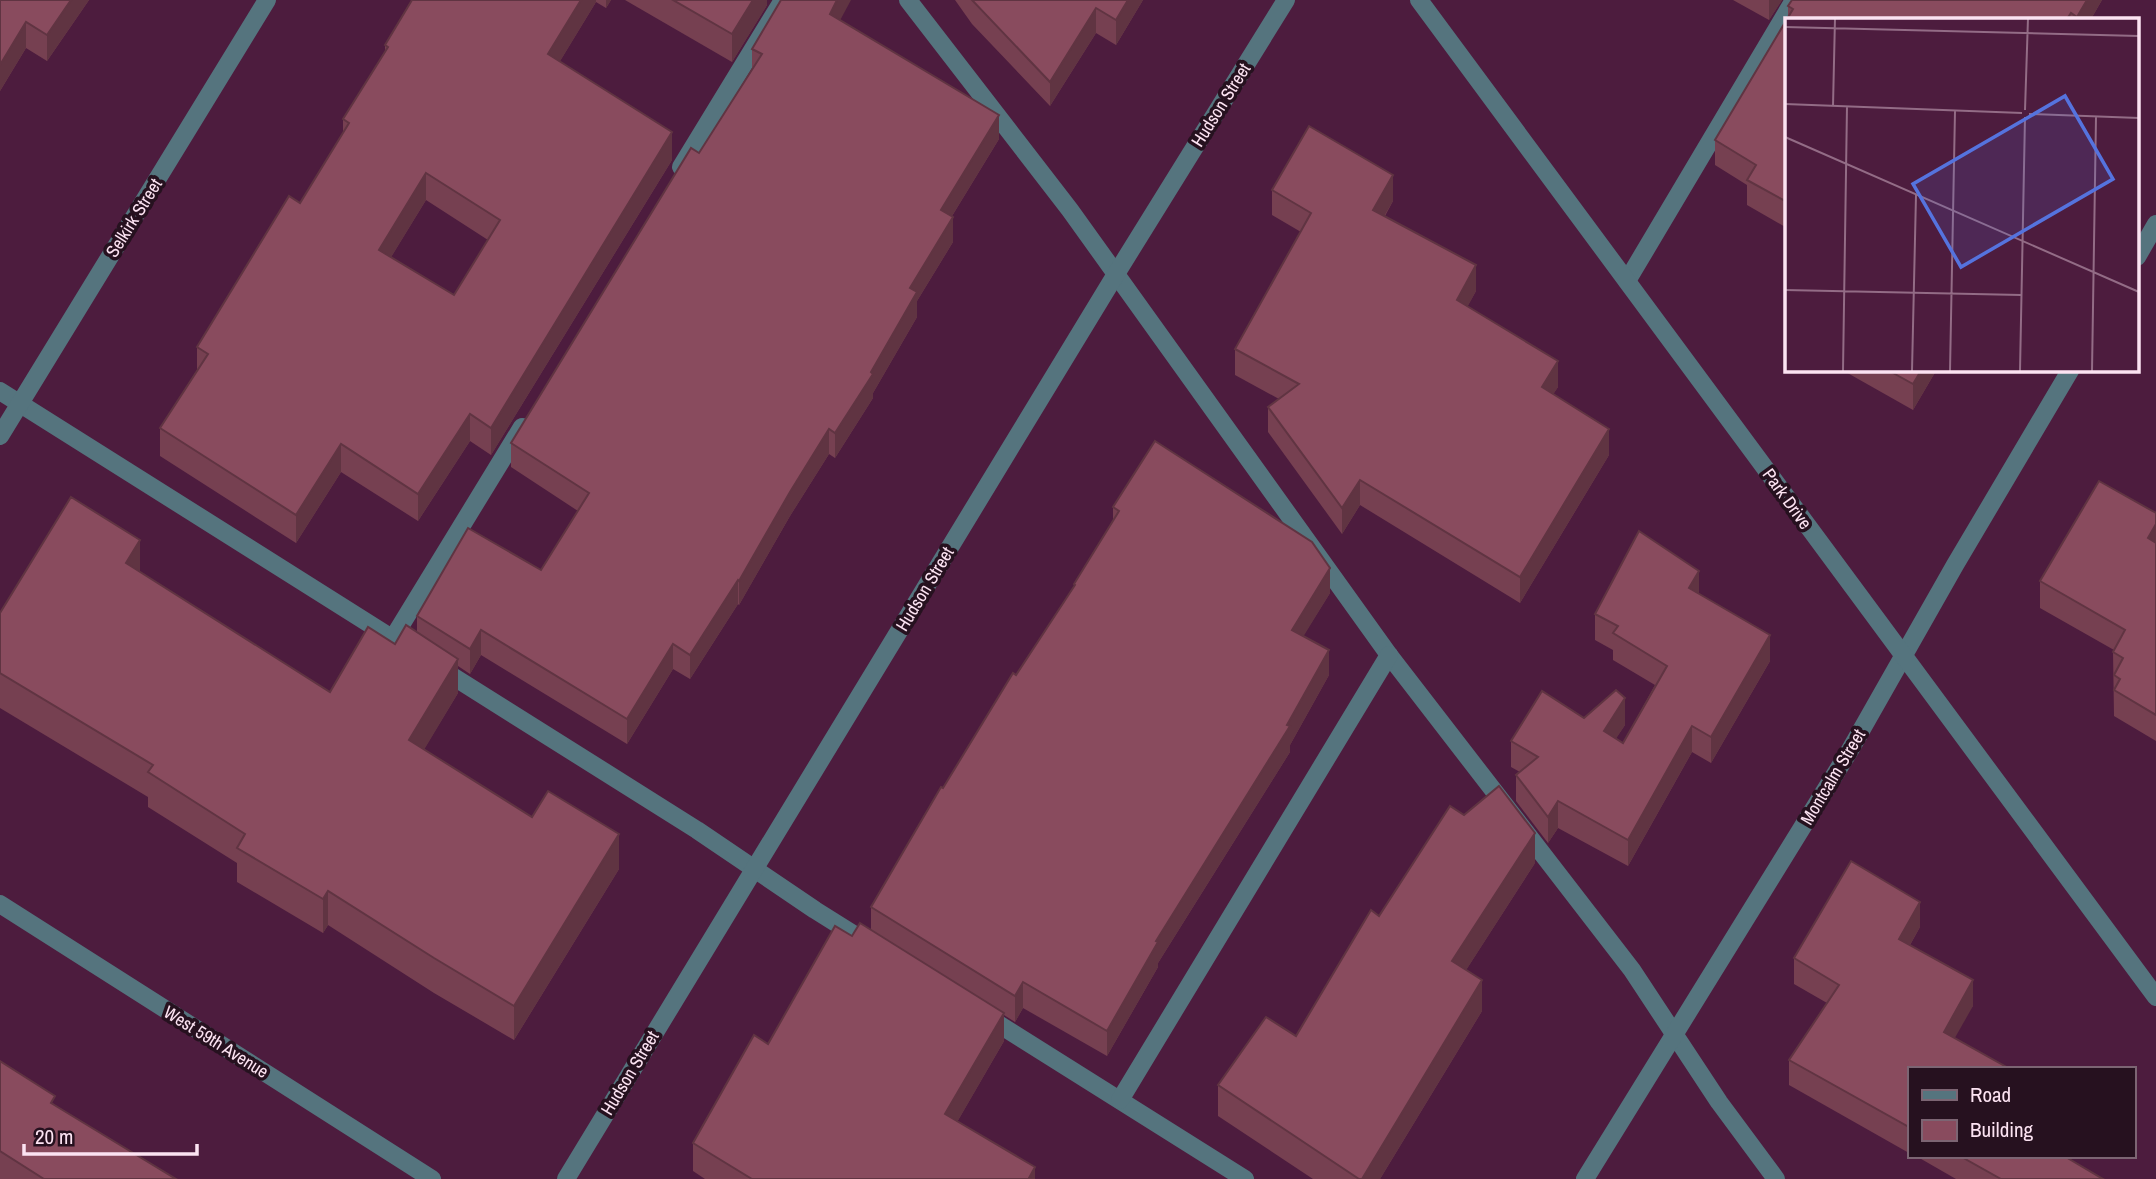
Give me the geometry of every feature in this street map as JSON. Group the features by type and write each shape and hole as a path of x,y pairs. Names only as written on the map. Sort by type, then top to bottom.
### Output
{"street":[{"name":"Selkirk Street","path":"0,436 267,0"},
{"path":"675,177 783,0"},
{"path":"908,0 1070,210 1390,655 1632,970 1719,1102 1776,1179"},
{"name":"Hudson Street","path":"566,1179 1116,274 1286,0"},
{"name":"Park Drive","path":"1419,0 2156,997"},
{"path":"1627,281 1794,0"},
{"path":"2138,255 2156,224"},
{"name":"Montcalm Street","path":"1585,1179 1850,750 2070,371"},
{"path":"0,391 756,868 815,910 886,954"},
{"path":"393,638 530,414"},
{"path":"1120,1100 1390,655"},
{"name":"West 59th Avenue","path":"0,905 432,1179"},
{"path":"968,1005 1245,1179"}],"building":[{"path":"0,0 71,0 47,35 26,22 0,65"},
{"path":"412,0 581,0 548,54 672,132 491,428 470,414 418,494 341,444 296,515 160,428 208,354 197,347 289,196 300,203 349,123 343,119 388,47 385,45","holes":["426,173 500,220 454,295 379,250"]},
{"path":"673,0 753,0 732,34"},
{"path":"781,0 837,0 830,14 999,115 941,210 953,217 910,288 917,292 871,372 873,374 835,433 829,429 739,581 690,655 673,644 627,719 481,630 470,649 417,616 468,528 541,570 589,493 511,443 691,148 699,153 762,54 752,49"},
{"path":"972,0 1128,0 1116,20 1096,8 1050,82"},
{"path":"1792,0 2087,0 2077,17 2071,13 2068,18 1788,18 1793,9 1788,6"},
{"path":"1785,22 1785,201 1747,180 1756,165 1715,140"},
{"path":"1309,126 1393,175 1373,210 1476,265 1457,300 1558,361 1542,387 1609,429 1520,577 1360,480 1342,508 1268,407 1299,384 1235,349 1311,213 1272,190"},
{"path":"1890,371 1921,371 1913,384"},
{"path":"1155,441 1312,542 1330,568 1292,630 1329,650 1287,725 1290,726 1156,941 1158,942 1107,1031 1023,982 1015,996 871,907 941,787 943,788 1013,673 1016,675 1075,585 1119,511 1113,507"},
{"path":"2099,481 2156,513 2156,524 2148,538 2156,543 2156,715 2114,690 2120,679 2114,675 2123,658 2113,652 2125,630 2040,581"},
{"path":"71,497 140,540 126,563 330,692 368,627 395,644 406,625 458,659 409,740 532,817 548,791 619,834 514,1006 328,891 323,899 237,848 245,834 148,772 153,765 0,673 0,613"},
{"path":"1639,531 1699,571 1689,588 1770,635 1711,737 1692,726 1628,840 1558,801 1548,817 1516,775 1538,757 1511,741 1542,691 1584,718 1616,690 1625,698 1604,731 1623,743 1667,666 1613,633 1618,626 1595,614"},
{"path":"1499,786 1535,833 1452,961 1482,980 1362,1179 1359,1179 1218,1085 1266,1017 1296,1036 1371,910 1379,916 1450,806 1464,815"},
{"path":"1851,861 1920,902 1899,939 1973,980 1944,1032 2006,1067 1908,1067 1908,1126 1789,1060 1839,985 1794,958"},
{"path":"860,923 1004,1013 945,1114 1035,1167 1029,1178 1031,1179 752,1179 693,1143 754,1035 768,1044 835,926 852,936"},
{"path":"0,1061 55,1096 51,1103 176,1179 44,1179 0,1151"},
{"path":"1964,1158 2067,1158 2103,1179 2001,1179"}]}
